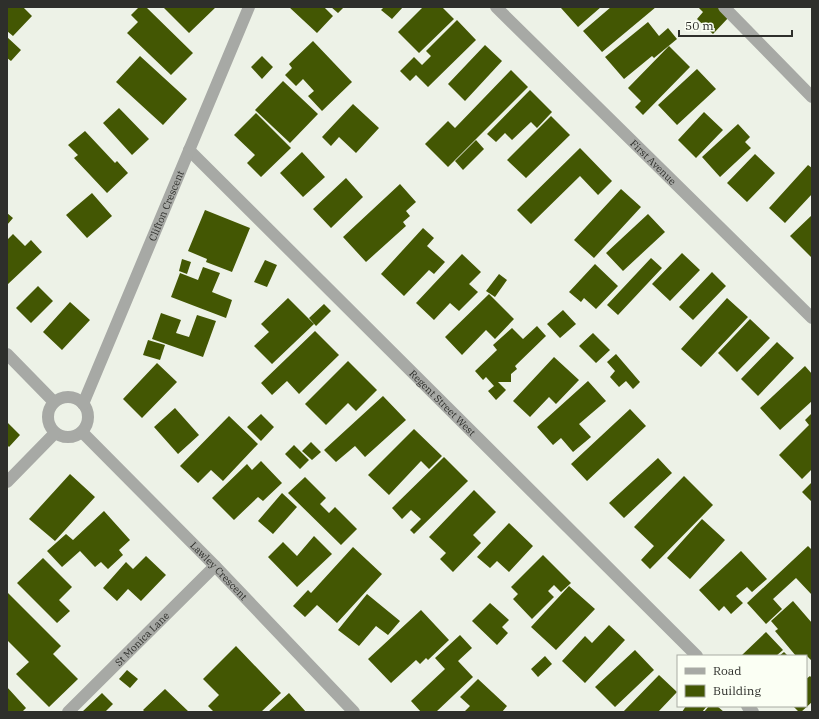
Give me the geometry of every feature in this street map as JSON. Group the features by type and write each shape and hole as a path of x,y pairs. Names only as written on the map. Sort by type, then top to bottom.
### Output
{"street":[{"name":"Clifton Crescent","path":"83,404 249,7"},
{"name":"First Avenue","path":"496,7 812,318"},
{"path":"724,7 812,97"},
{"name":"Regent Street West","path":"189,150 696,655"},
{"path":"7,354 54,402"},
{"path":"69,397 77,399 83,404 87,411 88,418 86,426 82,432 69,438 61,437 55,433 48,422 50,408 54,402 61,398 69,397"},
{"name":"Lawley Crescent","path":"82,432 215,566 352,711"},
{"path":"7,482 55,433"},
{"name":"St Monica Lane","path":"68,712 215,566"}],"building":[{"path":"7,7 23,7 32,16 13,36 7,31"},
{"path":"139,7 146,7 193,53 171,75 127,33 138,22 131,15"},
{"path":"163,7 216,7 189,33"},
{"path":"289,7 324,7 333,16 317,33"},
{"path":"331,7 344,7 338,13"},
{"path":"384,7 403,7 392,19 381,10"},
{"path":"423,7 442,7 454,19 419,53 398,32"},
{"path":"601,7 578,27 561,8"},
{"path":"611,7 656,7 602,52 583,31"},
{"path":"698,7 718,7 729,17 713,34 697,19 703,12"},
{"path":"457,20 476,40 428,87 416,75 410,81 400,71 414,57 422,65 431,56 426,51"},
{"path":"648,22 659,36 668,28 677,39 654,58 652,56 624,79 605,57"},
{"path":"7,37 21,50 11,61 7,58"},
{"path":"313,41 352,82 322,111 308,96 314,91 303,79 296,86 285,75 292,68 289,64"},
{"path":"485,45 502,61 465,101 448,84"},
{"path":"669,46 690,67 643,115 635,107 641,101 628,88"},
{"path":"140,56 187,99 163,125 116,82"},
{"path":"262,56 273,67 262,79 251,67"},
{"path":"697,69 716,89 677,125 658,105"},
{"path":"511,70 528,87 448,167 425,144 448,121 455,128"},
{"path":"283,81 318,114 290,143 255,110"},
{"path":"530,90 552,112 537,128 531,122 512,140 505,133 496,142 487,134"},
{"path":"353,104 379,128 356,153 339,137 331,146 322,137"},
{"path":"119,108 149,139 132,155 103,123"},
{"path":"704,112 723,130 696,158 678,140"},
{"path":"256,113 291,148 261,177 247,163 255,155 234,135"},
{"path":"551,116 570,135 526,178 507,160"},
{"path":"738,124 750,137 745,142 751,148 720,177 702,157"},
{"path":"85,131 115,163 117,161 128,173 107,193 74,158 78,155 68,145"},
{"path":"476,140 484,149 463,170 455,161"},
{"path":"580,148 612,181 598,195 580,176 531,224 517,210"},
{"path":"302,152 325,177 303,197 280,173"},
{"path":"755,154 775,173 747,202 727,183"},
{"path":"808,165 812,168 812,194 785,223 769,208"},
{"path":"346,178 363,197 331,228 313,209"},
{"path":"400,184 416,202 406,211 410,216 403,222 406,226 366,262 343,237"},
{"path":"621,189 641,207 594,258 574,240"},
{"path":"92,193 112,216 87,238 66,215"},
{"path":"205,210 250,228 232,272 206,262 207,259 188,251"},
{"path":"7,213 13,218 7,225"},
{"path":"648,214 665,232 623,271 606,253"},
{"path":"812,215 812,258 790,236"},
{"path":"423,228 434,238 427,246 445,262 434,274 429,270 404,296 381,274"},
{"path":"13,234 25,246 31,240 42,252 7,285 7,240"},
{"path":"682,253 700,270 670,301 652,284"},
{"path":"462,254 481,272 469,284 478,292 459,311 450,303 434,320 416,303"},
{"path":"651,258 662,268 618,315 607,305"},
{"path":"182,259 191,262 187,274 179,271"},
{"path":"265,260 277,265 267,287 254,282"},
{"path":"595,264 618,286 596,309 584,298 581,302 569,292"},
{"path":"203,267 220,273 212,292 232,300 226,318 171,297 180,273 198,280"},
{"path":"712,272 726,286 693,320 679,307"},
{"path":"499,274 507,280 495,297 486,291"},
{"path":"38,286 53,301 31,323 16,308"},
{"path":"489,294 514,319 495,339 486,330 462,355 445,337"},
{"path":"288,298 314,324 272,364 254,346 269,332 261,324"},
{"path":"727,298 748,317 701,367 681,349"},
{"path":"70,302 90,320 62,350 43,332"},
{"path":"324,304 331,311 316,326 309,318"},
{"path":"563,310 576,324 560,338 547,324"},
{"path":"161,313 181,320 176,333 189,337 197,315 216,321 203,357 152,339"},
{"path":"750,319 770,338 737,372 718,353"},
{"path":"537,326 546,336 515,366 517,369 511,374 511,382 498,382 506,390 496,400 488,391 494,386 486,377 483,380 475,371 497,350 493,345 512,328 523,339"},
{"path":"315,331 339,355 299,394 287,381 272,395 261,383"},
{"path":"593,333 610,350 596,363 579,346"},
{"path":"148,340 165,345 160,360 143,355"},
{"path":"777,342 794,358 758,396 741,379"},
{"path":"616,354 640,382 633,389 626,381 619,387 610,377 615,371 607,362"},
{"path":"554,357 579,380 556,404 549,397 530,417 513,401"},
{"path":"348,361 377,390 356,411 348,403 326,425 305,404"},
{"path":"157,363 177,382 142,418 123,399"},
{"path":"805,366 812,374 812,401 780,430 760,408"},
{"path":"588,381 606,401 579,424 591,437 573,452 561,438 553,445 537,427"},
{"path":"383,396 406,420 365,457 355,446 336,462 324,450"},
{"path":"175,408 199,435 178,454 154,427"},
{"path":"630,409 646,426 587,481 571,464"},
{"path":"812,413 812,469 802,479 779,455 809,425 805,420"},
{"path":"261,414 274,427 261,441 247,427"},
{"path":"229,416 258,444 223,481 211,470 198,483 180,466"},
{"path":"7,422 20,435 9,447 7,445"},
{"path":"414,429 442,456 429,469 421,461 389,495 368,475"},
{"path":"311,442 321,452 312,460 302,451"},
{"path":"294,445 309,460 300,469 285,454"},
{"path":"444,457 468,481 414,534 410,530 421,519 411,510 402,519 392,508"},
{"path":"658,458 672,473 624,518 609,503"},
{"path":"261,461 282,483 263,501 258,497 234,520 212,498 247,464 252,470"},
{"path":"70,474 95,497 55,541 29,519"},
{"path":"684,476 713,505 650,569 641,560 654,546 634,527"},
{"path":"305,477 326,498 320,504 329,513 335,507 357,529 341,545 288,493"},
{"path":"812,482 812,502 802,492"},
{"path":"474,490 496,512 473,535 481,543 453,572 440,559 446,553 429,537"},
{"path":"282,493 297,507 273,534 258,521"},
{"path":"104,511 130,540 119,550 123,555 108,569 101,562 95,567 80,551 62,567 47,551 66,534 73,540"},
{"path":"702,519 725,540 690,579 667,558"},
{"path":"509,523 533,546 509,572 497,561 490,568 477,557"},
{"path":"314,536 332,554 297,587 268,557 283,542 297,556"},
{"path":"808,546 812,550 812,595 796,578 773,599 782,609 766,624 747,603"},
{"path":"353,547 382,574 337,623 317,605 305,617 293,606 308,590 311,593"},
{"path":"741,551 767,579 752,592 747,587 736,596 743,603 731,614 724,606 719,611 699,590"},
{"path":"543,555 571,583 561,592 554,585 548,591 554,597 532,619 513,599 518,594 511,587"},
{"path":"146,556 166,575 141,601 128,589 117,601 103,588 126,562 133,569"},
{"path":"43,558 72,587 59,600 70,611 57,623 17,583"},
{"path":"569,586 595,609 556,650 531,627"},
{"path":"7,592 61,646 53,654 78,679 49,707 16,674 29,662 7,640"},
{"path":"367,594 400,621 388,635 376,626 359,646 338,630"},
{"path":"793,601 812,623 812,661 807,655 795,655 775,631 778,629 771,621"},
{"path":"490,603 509,620 502,627 508,633 497,645 472,621"},
{"path":"421,610 449,640 428,660 426,658 420,664 416,660 391,683 368,659"},
{"path":"609,625 625,640 585,683 562,661 585,636 592,643"},
{"path":"766,632 783,650 777,655 742,655"},
{"path":"460,635 472,648 458,661 473,677 436,712 421,712 411,701 445,669 435,658"},
{"path":"236,646 281,693 261,712 214,712 208,706 219,695 203,679"},
{"path":"635,650 654,670 615,707 595,687"},
{"path":"784,652 787,655 780,655"},
{"path":"545,656 552,664 538,677 531,669"},
{"path":"127,670 138,679 130,688 119,679"},
{"path":"659,675 677,692 658,712 623,712"},
{"path":"810,676 812,678 812,702 807,707 807,678"},
{"path":"478,679 507,706 502,712 464,712 470,706 460,697"},
{"path":"7,687 26,708 22,712 7,712"},
{"path":"165,689 189,712 145,712 143,710"},
{"path":"102,693 113,704 105,712 82,712"},
{"path":"289,693 306,712 268,712"},
{"path":"685,707 706,707 702,712 682,712"},
{"path":"708,707 718,707 724,712 704,712"},
{"path":"794,707 806,707 801,712"}]}
